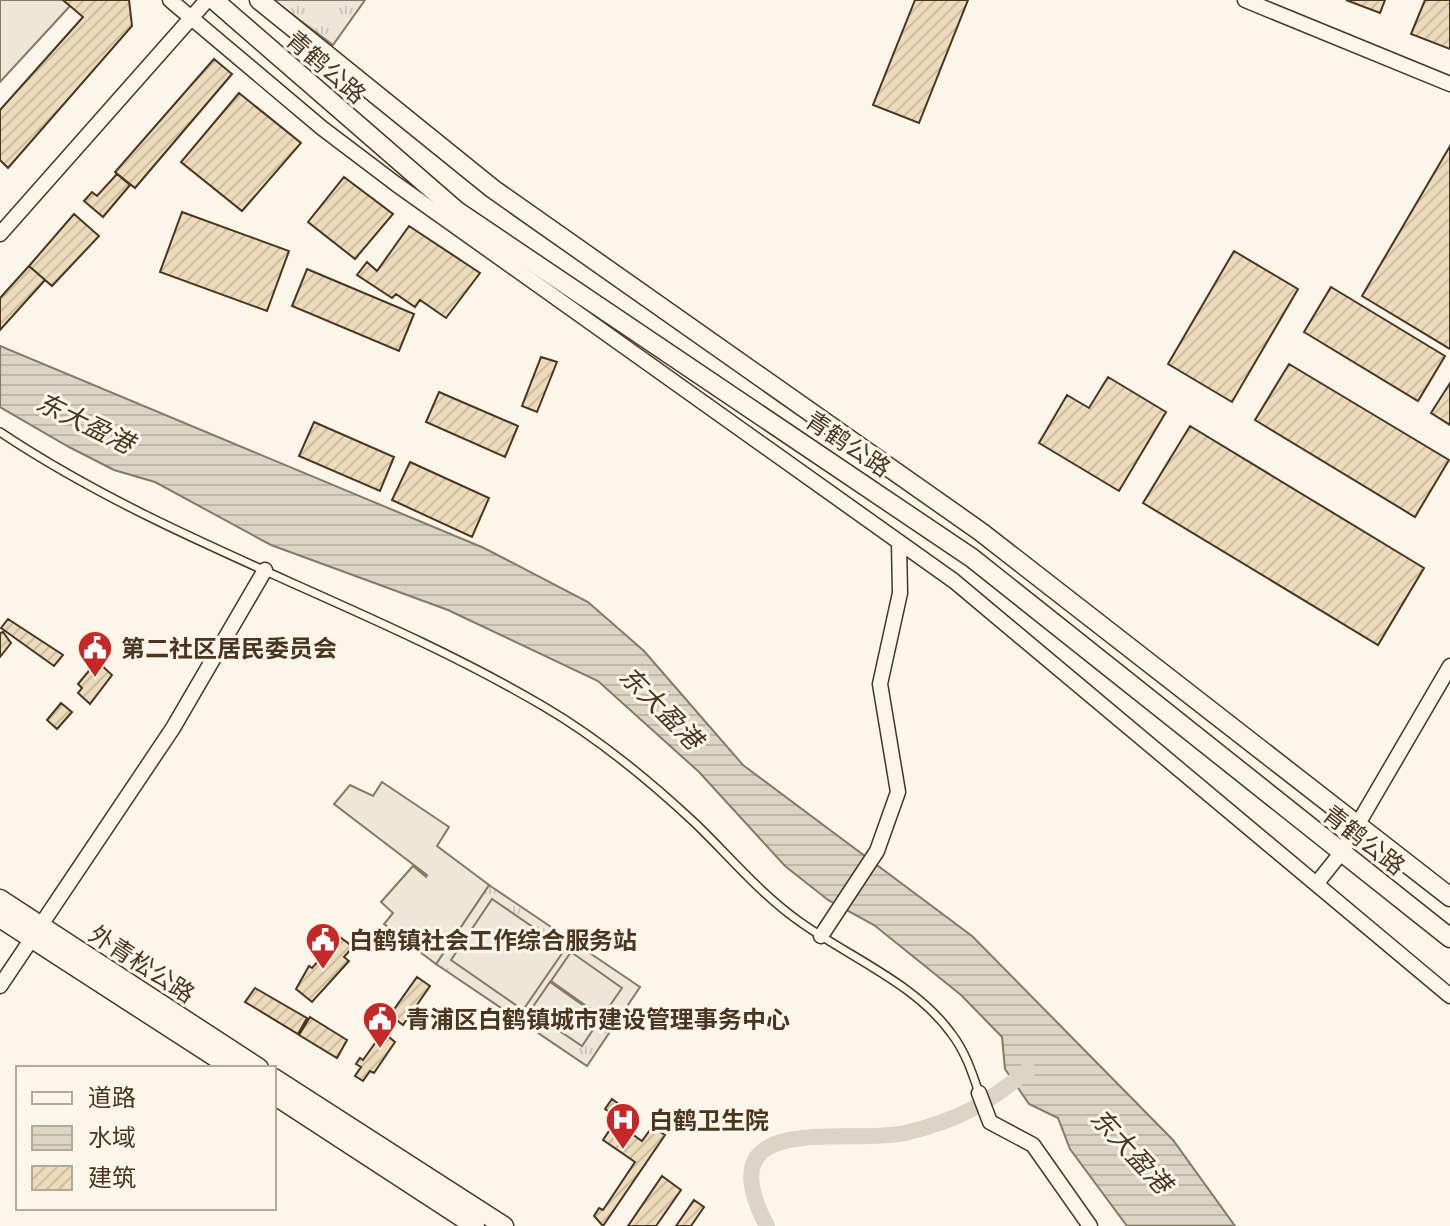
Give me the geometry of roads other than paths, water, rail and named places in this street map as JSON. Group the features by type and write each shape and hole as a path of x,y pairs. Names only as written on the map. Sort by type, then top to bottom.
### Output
{"main road":[{"name":"青鹤公路","path":"214,0 457,211 972,558 1450,938"},
{"name":"青鹤公路","path":"259,0 493,189 981,532 1450,897"},
{"name":"外青松公路","path":"0,899 35,932 229,1066"},
{"name":"外青松公路","path":"0,918 35,932 256,1066"},
{"path":"276,1079 504,1226"},
{"path":"276,1096 475,1226"}],"street":[{"path":"170,0 322,128 396,184 954,581 1450,996"},
{"path":"0,234 207,0"},
{"path":"1245,0 1450,84"},
{"path":"821,936 877,851 898,792 880,684 900,593 899,542"},
{"path":"0,986 173,728 265,570"},
{"path":"1317,883 1341,853 1450,666"},
{"path":"979,1093 990,1122 1033,1145 1090,1226"}],"lane":[{"path":"0,432 148,516 443,650 547,709 653,785 757,885 821,936 866,963 931,1012 950,1031 966,1056 979,1093"}],"water":[{"name":"东大盈港","path":"0,346 484,548 588,602 644,651 743,765 972,936 1173,1140 1235,1226 1127,1226 1070,1149 1058,1118 1029,1104 1005,1069 1002,1037 961,995 874,925 828,900 785,866 699,772 598,681 448,610 271,545 155,482 114,470 69,447 0,407"}],"waterway":[{"path":"767,1226 752,1188 754,1163 767,1148 790,1140 880,1136 924,1128 971,1110 1028,1070"}],"place":[{"name":"第二社区居民委员会","path":"95,679"},
{"name":"白鹤镇社会工作综合服务站","path":"323,971"},
{"name":"青浦区白鹤镇城市建设管理事务中心","path":"380,1050"},
{"name":"白鹤卫生院","path":"623,1151"}]}
